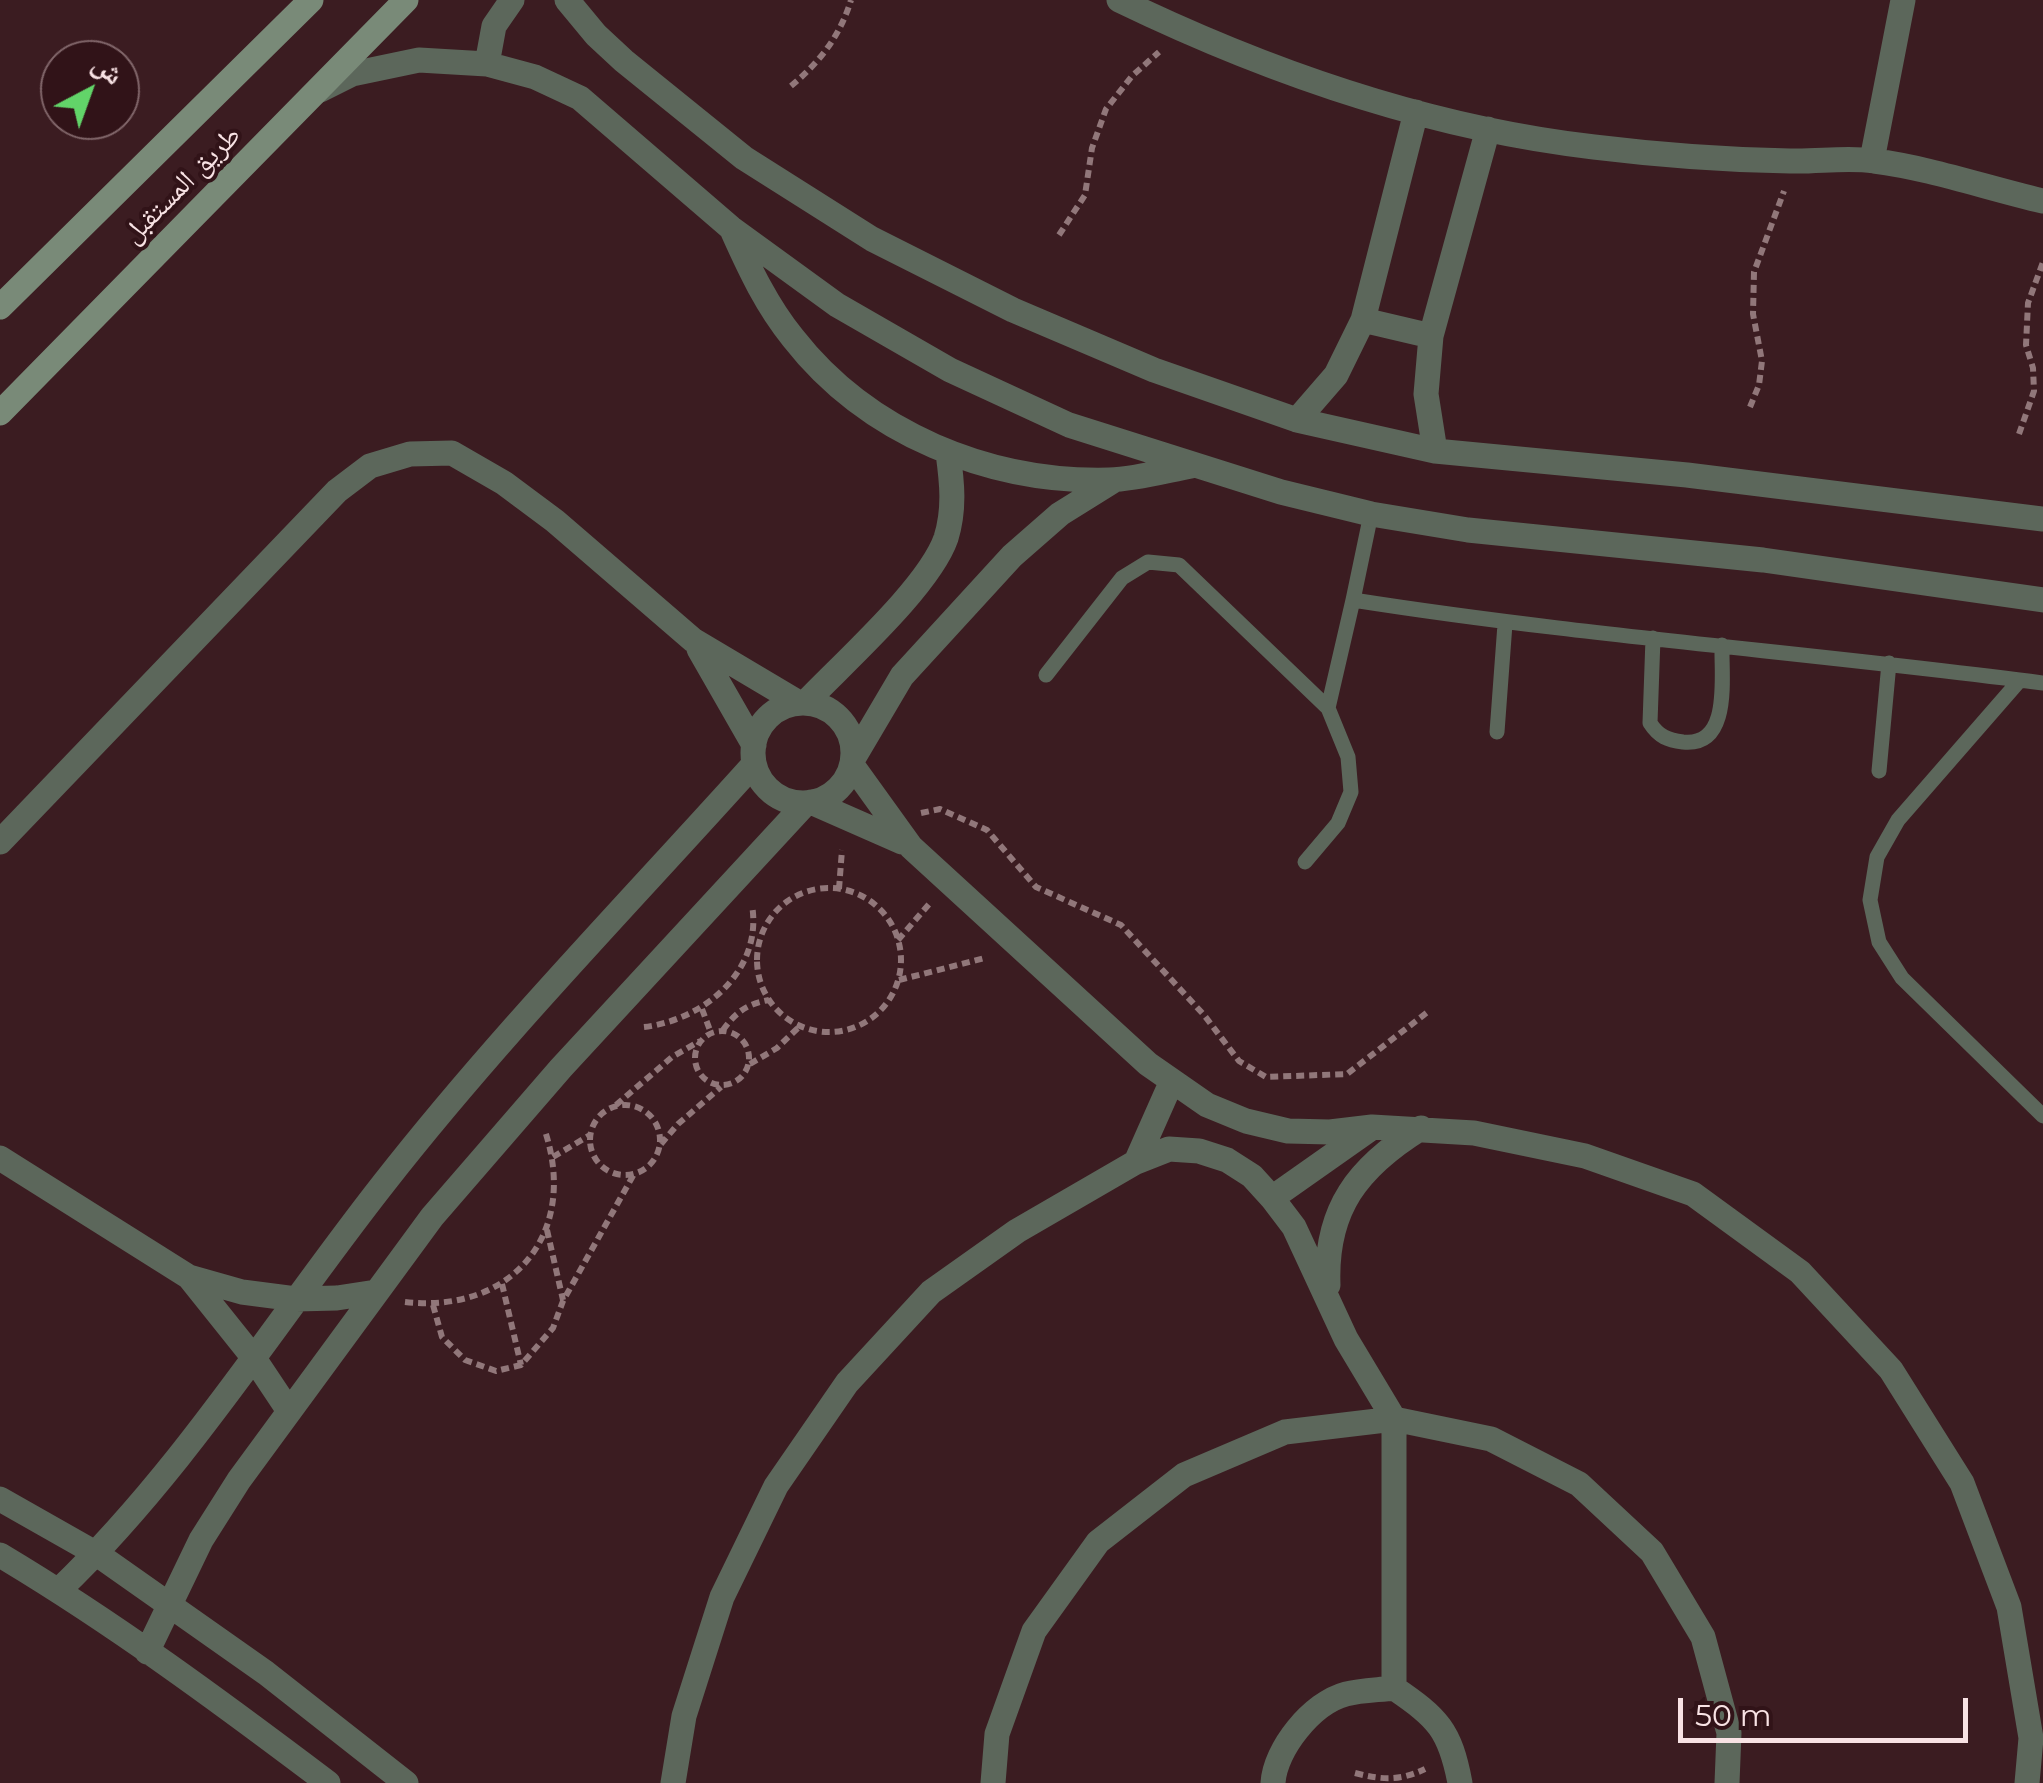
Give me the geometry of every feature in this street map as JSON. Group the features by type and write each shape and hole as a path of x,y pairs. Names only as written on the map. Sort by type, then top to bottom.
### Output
{"main road":[{"name":"طريق المستقبل","path":"0,413 406,0"},
{"name":"طريق المستقبل","path":"0,307 303,4"}],"street":[{"path":"487,64 494,26 512,0"},
{"path":"567,0 596,36 624,61 744,158 872,239 1030,317 1154,370 1296,420 1435,451 1687,475 2043,519"},
{"path":"1118,0 1183,31 1298,76 1488,129 1641,152 1795,162 1872,160 2043,201"},
{"path":"1872,160 1904,0"},
{"path":"316,92 352,74 419,60 487,64 534,77 580,98 731,228 836,304 950,370 1070,424 1281,492 1371,514 1468,530 1763,560 2043,600"},
{"path":"1296,420 1336,375 1352,348 1416,112"},
{"path":"1435,451 1426,394 1431,336 1488,129"},
{"path":"731,228 758,286 794,340 839,386 878,414 948,453 1002,470 1057,480 1114,480 1194,466"},
{"path":"1362,320 1431,336"},
{"path":"0,842 337,491 370,466 410,454 452,453 504,482 555,520 694,640 802,703"},
{"path":"802,703 926,576 946,538 954,496 948,453"},
{"path":"148,1652 168,1604 229,1495 432,1216 528,1105 744,870 808,803 837,790 902,676 1012,556 1060,514 1114,480"},
{"path":"694,640 754,754 767,788 778,797 808,803 879,829 911,846"},
{"path":"58,1590 97,1554 151,1492 386,1180 754,754 759,729 769,716 783,707 802,703 836,714 846,727 853,762 911,846 1171,1083 1207,1105 1246,1122 1288,1130 1421,1128 1474,1133 1585,1156 1692,1194 1800,1272 1892,1370 1962,1482 2009,1607 2031,1738 2027,1783"},
{"path":"1136,1162 1171,1083"},
{"path":"1272,1198 1372,1127"},
{"path":"1329,1300 1327,1258 1337,1217 1357,1180 1386,1150 1421,1128"},
{"path":"672,1783 684,1716 722,1597 776,1486 846,1383 931,1292 1017,1231 1136,1162 1169,1149 1198,1151 1227,1160 1252,1176 1272,1198 1294,1227 1346,1339 1394,1419 1394,1688"},
{"path":"0,1158 189,1278 242,1292 296,1298 337,1298 376,1292"},
{"path":"189,1278 253,1357 289,1411"},
{"path":"993,1783 996,1734 1034,1631 1098,1542 1184,1475 1285,1432 1394,1419 1491,1439 1580,1484 1652,1552 1703,1637 1729,1732 1727,1783"},
{"path":"0,1499 97,1554 266,1673 406,1783"},
{"path":"0,1555 148,1652 328,1783"},
{"path":"1274,1783 1274,1769 1300,1724 1343,1694 1394,1688 1429,1711 1453,1746 1460,1783"}],"lane":[{"path":"1328,708 1371,514"},
{"path":"1046,675 1122,578 1148,562 1180,565 1328,708 1348,757 1351,792 1338,823 1304,862"},
{"path":"1352,600 1505,624 1889,663 2043,683"},
{"path":"1497,732 1505,624"},
{"path":"1653,638 1650,723 1662,737 1692,742 1709,736 1718,721 1722,645"},
{"path":"1879,771 1889,663"},
{"path":"2020,680 1898,820 1876,858 1870,900 1879,942 1902,978 2043,1116"}],"path":[{"path":"792,86 827,51 851,0"},
{"path":"1059,235 1086,195 1092,148 1106,108 1132,76 1183,31"},
{"path":"1750,407 1762,360 1752,314 1754,272 1795,162"},
{"path":"2019,434 2034,391 2026,345 2028,303 2043,262"},
{"path":"890,820 940,809 987,830 1036,887 1121,925 1204,1016 1239,1061 1266,1078 1347,1074 1429,1011"},
{"path":"604,1022 637,1028 671,1024 702,1010 728,985 746,954 753,912 744,870"},
{"path":"898,940 949,881"},
{"path":"818,889 858,894 883,914 898,940 899,980 890,999 877,1015 840,1032 820,1032 783,1016 760,981 757,961 768,922 781,906 818,889"},
{"path":"899,980 1021,948"},
{"path":"746,954 757,961"},
{"path":"722,1030 744,1041 749,1065 743,1076 722,1086 678,1124 646,1169 620,1175 596,1161 590,1135 594,1122 604,1111 672,1058 722,1030 734,1014 752,1003 769,1000"},
{"path":"702,1010 711,1033"},
{"path":"749,1065 777,1048 800,1026"},
{"path":"701,1040 695,1051 695,1063 709,1082 722,1086"},
{"path":"376,1292 404,1302 433,1305 469,1300 502,1284 528,1260 546,1228 555,1193 553,1157 544,1130 528,1105"},
{"path":"616,1105 642,1110 653,1119 660,1131 660,1146"},
{"path":"553,1157 590,1135"},
{"path":"433,1305 442,1337 464,1360 496,1371 522,1365 553,1328 634,1174"},
{"path":"546,1228 564,1301"},
{"path":"502,1284 522,1365"},
{"path":"1354,1773 1380,1780 1407,1778 1431,1766 1453,1746"}]}
